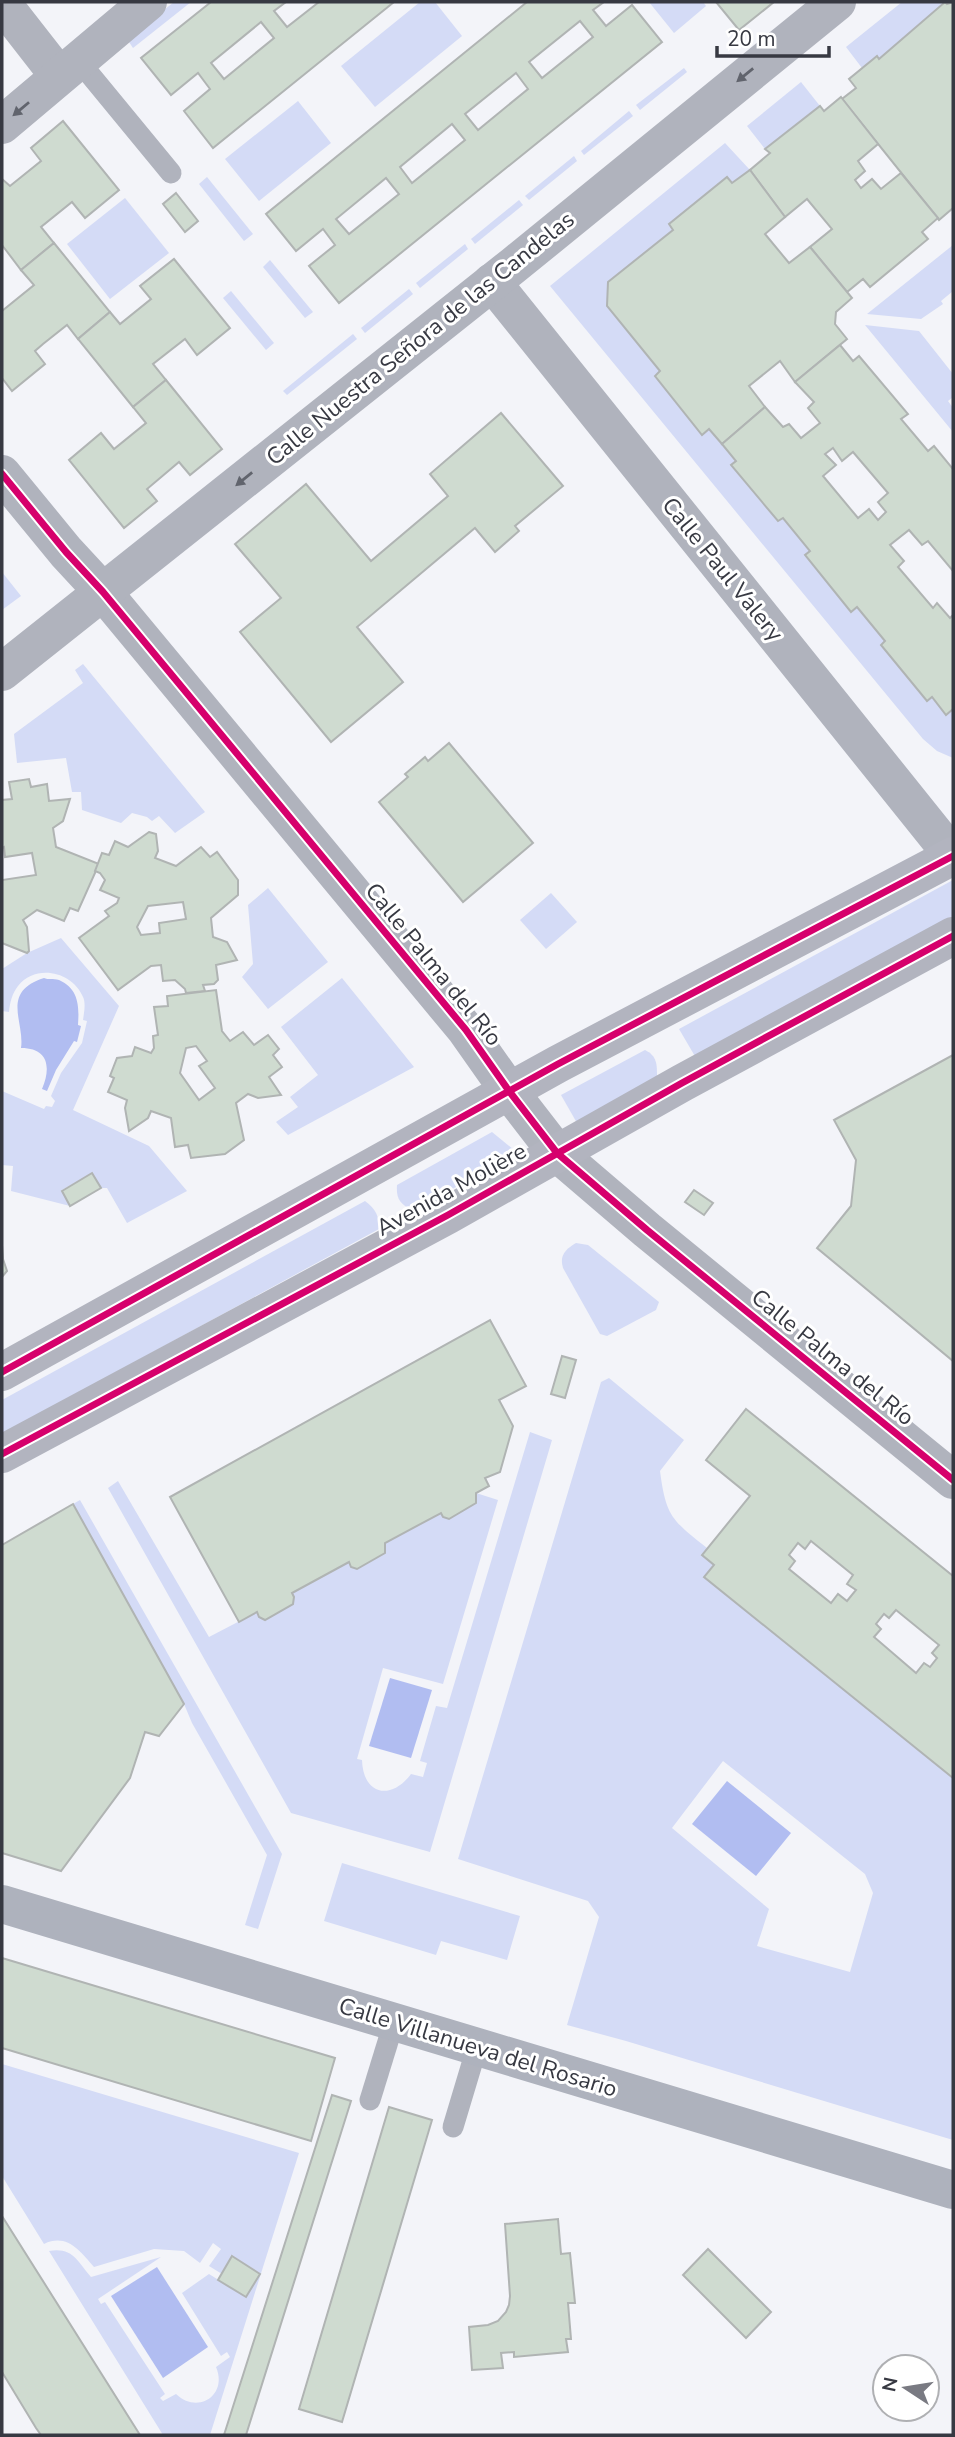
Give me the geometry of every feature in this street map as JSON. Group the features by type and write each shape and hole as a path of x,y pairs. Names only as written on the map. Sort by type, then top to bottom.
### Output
{"main road":[{"path":"2,1371 509,1091 953,856"},
{"name":"Avenida Molière","path":"2,1454 448,1215 953,936"}],"street":[{"path":"2,125 148,2"},
{"name":"Calle Nuestra Señora de las Candelas","path":"2,672 492,282 837,2"},
{"path":"2,3 69,68"},
{"name":"Calle Paul Valery","path":"492,282 953,856"},
{"name":"Calle Palma del Río","path":"2,474 466,1030 557,1153 953,1480"},
{"name":"Calle Villanueva del Rosario","path":"2,1904 953,2190"}],"lane":[{"path":"69,68 171,173"},
{"path":"370,2100 394,2022"},
{"path":"453,2127 477,2047"}],"shaded area":[{"path":"174,2 191,2 133,48 127,39"},
{"path":"420,2 435,2 462,36 375,107 341,66"},
{"path":"649,2 703,2 706,6 674,33"},
{"path":"902,2 945,2 879,59 877,57 862,68 846,47"},
{"path":"684,68 687,72 640,110 636,105"},
{"path":"801,82 820,106 765,149 747,126"},
{"path":"298,101 331,143 259,201 225,159"},
{"path":"629,111 633,116 584,155 581,151"},
{"path":"725,143 750,170 732,183 727,177 670,224 673,230 608,282 607,306 660,371 655,376 702,435 709,429 736,461 732,465 778,521 783,518 810,551 805,555 851,611 857,607 885,641 881,645 926,701 932,697 946,714 953,709 953,758 937,751 923,739 550,286"},
{"path":"574,156 577,161 529,200 525,196"},
{"path":"207,177 253,234 244,241 199,184"},
{"path":"125,198 169,253 110,299 67,244"},
{"path":"519,200 523,205 475,244 471,239"},
{"path":"465,244 468,249 420,288 416,283"},
{"path":"953,245 953,291 941,301 943,304 921,319 867,314"},
{"path":"270,260 313,312 305,318 263,267"},
{"path":"409,289 413,294 365,333 361,328"},
{"path":"231,291 274,343 266,350 223,298"},
{"path":"865,325 919,331 953,374 953,397 948,401 953,408 953,432"},
{"path":"353,334 357,339 287,395 283,391"},
{"path":"2,572 21,596 2,610"},
{"path":"83,664 205,812 175,833 159,816 152,821 132,813 121,823 82,810 81,792 72,792 66,758 17,763 14,734 83,683 75,670"},
{"path":"953,880 953,917 696,1058 679,1029"},
{"path":"268,888 328,962 268,1009 242,977 253,964 248,905"},
{"path":"551,893 577,922 546,949 520,920"},
{"path":"61,938 119,1006 73,1110 149,1146 187,1191 127,1223 107,1188 101,1188 92,1173 62,1190 70,1206 11,1191 13,1166 2,1165 2,1091 44,1109 46,1106 52,1107 55,1101 51,1096 61,1073 82,1043 87,1021 83,1020 85,1008 78,988 63,976 54,974 34,974 26,979 14,992 9,1012 2,1011 2,969 27,953"},
{"path":"342,978 414,1067 288,1135 276,1122 298,1107 290,1097 318,1075 281,1027"},
{"path":"645,1050 656,1061 657,1077 577,1123 561,1095"},
{"path":"492,1132 519,1154 412,1210 404,1206 397,1194 397,1185"},
{"path":"365,1201 376,1213 379,1229 2,1434 2,1400"},
{"path":"576,1243 588,1245 659,1302 656,1310 607,1336 600,1334 563,1268 564,1253"},
{"path":"609,1378 684,1440 660,1471 668,1508 678,1523 707,1548 702,1555 714,1565 704,1577 953,1778 953,2140 567,2025 599,1917 588,1901 458,1859 601,1382","holes":["723,1761 865,1874 873,1893 850,1972 757,1946 769,1909 672,1828"]},
{"path":"530,1432 552,1440 430,1852 291,1813 108,1488 118,1481 209,1637 257,1612 259,1617 265,1620 293,1604 292,1593 349,1562 352,1567 358,1569 385,1553 385,1543 441,1513 449,1519 476,1503 476,1493 498,1500 443,1684 383,1668 357,1759 362,1760 367,1781 379,1790 387,1791 403,1783 411,1774 423,1777 427,1763 420,1761 436,1706 447,1708"},
{"path":"80,1500 282,1854 258,1929 245,1925 267,1855 73,1504"},
{"path":"342,1863 520,1916 507,1960 441,1941 436,1955 324,1921"},
{"path":"2,2064 299,2153 210,2435 163,2435 49,2251 69,2253 91,2277 161,2257 98,2299 101,2304 105,2302 165,2394 160,2398 163,2401 176,2394 193,2403 209,2399 218,2386 216,2367 230,2357 227,2352 221,2356 182,2293 209,2274 246,2297 260,2274 233,2256 222,2274 209,2266 221,2249 213,2243 200,2263 184,2251 154,2249 94,2267 66,2242 52,2241 44,2244 2,2176"}],"water":[{"path":"44,978 59,980 75,994 78,1025 81,1026 77,1042 74,1041 56,1070 47,1091 42,1089 47,1067 42,1055 37,1051 21,1048 18,1009 18,999 22,991"},
{"path":"390,1678 432,1690 411,1758 369,1746"},
{"path":"727,1781 791,1833 756,1876 692,1824"},
{"path":"157,2267 208,2347 163,2378 111,2296"}],"building":[{"path":"211,2 286,2 274,11 287,27 319,2 394,2 213,148 184,111 210,89 198,73 171,95 141,58","holes":["261,22 274,38 224,79 211,63"]},
{"path":"527,2 604,2 593,10 606,26 632,5 662,42 339,303 309,266 335,245 323,229 296,251 266,214","holes":["580,21 593,37 542,78 529,62","516,73 528,89 478,130 465,114","452,124 465,140 412,183 400,167","386,178 399,194 349,234 336,219"]},
{"path":"716,2 774,2 739,30"},
{"path":"945,2 953,2 953,208 939,220 842,99 856,88 849,79 877,56 879,59"},
{"path":"841,97 878,144 858,161 865,171 855,180 861,188 872,179 881,189 901,173 938,218 922,232 928,239 870,287 863,279 847,292 810,247 832,229 807,199 785,217 750,170 770,153 765,149 820,106 824,111"},
{"path":"63,121 119,190 85,218 72,202 41,227 54,243 21,270 2,245 2,179 10,186 41,161 31,148"},
{"path":"750,170 785,217 765,234 789,263 810,247 852,298 836,312 835,324 847,339 795,382 780,361 749,386 765,407 722,444 709,429 702,435 655,376 660,371 607,306 608,282 673,230 669,224 727,177 732,183"},
{"path":"176,193 198,221 185,232 163,204"},
{"path":"54,243 110,312 78,339 67,325 43,344 35,351 45,364 12,391 2,378 2,311 34,285 21,270"},
{"path":"174,259 230,328 197,355 185,339 153,364 166,380 133,407 78,339 110,312 120,324 151,299 140,286"},
{"path":"840,345 853,361 859,356 908,414 901,419 928,451 934,446 953,469 953,571 928,541 922,545 909,530 890,545 904,561 898,567 933,608 937,603 950,618 953,615 953,709 946,715 932,697 927,701 881,645 885,641 857,607 851,612 805,555 810,551 783,518 778,521 731,465 736,461 722,444 765,407 783,427 789,424 801,438 820,423 808,408 814,402 795,382","holes":["833,448 842,461 853,452 888,493 878,502 886,512 878,520 869,509 858,518 823,476 836,465 825,454"]},
{"path":"166,380 222,449 190,475 179,462 147,489 157,501 124,528 69,460 101,433 114,449 146,423 133,407"},
{"path":"501,413 563,486 515,526 519,531 495,552 475,528 357,627 403,682 331,742 240,632 281,598 235,544 306,484 371,561 448,496 430,474"},
{"path":"449,743 533,843 463,902 379,802 408,777 405,774 425,757 428,761"},
{"path":"29,779 31,787 47,784 49,801 70,799 63,821 53,828 56,847 99,864 78,911 70,908 64,921 37,910 23,920 27,927 27,953 2,943 2,880 36,875 32,853 5,857 4,847 2,848 2,800 12,799 9,782"},
{"path":"149,832 156,834 158,851 155,858 176,866 201,847 210,857 217,852 238,880 238,895 211,918 213,937 227,942 237,960 216,965 218,980 214,984 203,985 205,991 186,993 175,980 163,981 161,965 151,966 118,990 79,938 109,916 105,911 117,903 119,898 100,890 105,880 95,871 102,853 109,855 115,841 128,847","holes":["183,902 186,919 159,923 160,933 141,935 137,927 148,906"]},
{"path":"216,990 222,1031 230,1041 243,1032 254,1045 268,1035 279,1049 273,1055 282,1067 269,1077 281,1095 258,1098 248,1094 236,1103 244,1140 225,1154 191,1158 188,1145 175,1147 171,1118 151,1111 148,1118 129,1131 125,1108 127,1100 108,1092 114,1078 110,1076 117,1058 132,1056 135,1047 151,1053 154,1048 153,1036 158,1035 154,1007 168,1006 167,996","holes":["196,1046 207,1061 199,1066 215,1088 199,1100 180,1073 186,1048"]},
{"path":"953,1055 953,1361 817,1248 851,1206 856,1160 834,1120"},
{"path":"92,1173 101,1188 70,1206 62,1191"},
{"path":"694,1190 713,1203 704,1215 685,1202"},
{"path":"2,1245 7,1271 2,1277"},
{"path":"490,1320 526,1386 499,1400 513,1426 500,1472 485,1478 489,1486 476,1493 476,1503 449,1519 441,1513 385,1543 385,1553 357,1569 351,1567 349,1562 292,1593 293,1604 265,1620 259,1617 257,1612 239,1622 170,1497"},
{"path":"562,1356 576,1360 565,1398 551,1394"},
{"path":"746,1409 953,1576 953,1778 704,1577 714,1565 702,1555 750,1496 706,1460","holes":["811,1541 853,1575 847,1584 856,1590 847,1601 838,1594 831,1603 789,1569 795,1561 789,1555 798,1543 805,1549","896,1610 939,1645 932,1653 937,1658 930,1667 924,1663 916,1673 874,1637 881,1629 876,1624 884,1614 889,1618"]},
{"path":"73,1504 184,1704 159,1736 145,1732 130,1778 61,1871 2,1853 2,1545"},
{"path":"2,1958 335,2058 311,2141 2,2048"},
{"path":"332,2095 351,2101 246,2435 224,2435"},
{"path":"389,2107 432,2120 342,2422 299,2409"},
{"path":"2,2216 140,2435 41,2435 36,2428 2,2372"},
{"path":"558,2219 561,2254 570,2253 575,2303 568,2303 571,2339 566,2339 568,2352 514,2357 514,2352 501,2353 503,2368 472,2370 469,2327 498,2321 509,2305 505,2224"},
{"path":"708,2249 771,2312 746,2338 683,2275"},
{"path":"232,2256 260,2274 246,2297 218,2280"}],"cycle path":[{"path":"2,474 466,1030 557,1153 953,1480"},
{"path":"2,1372 558,1064 953,856"},
{"path":"2,1454 448,1215 682,1083 953,936"}]}
